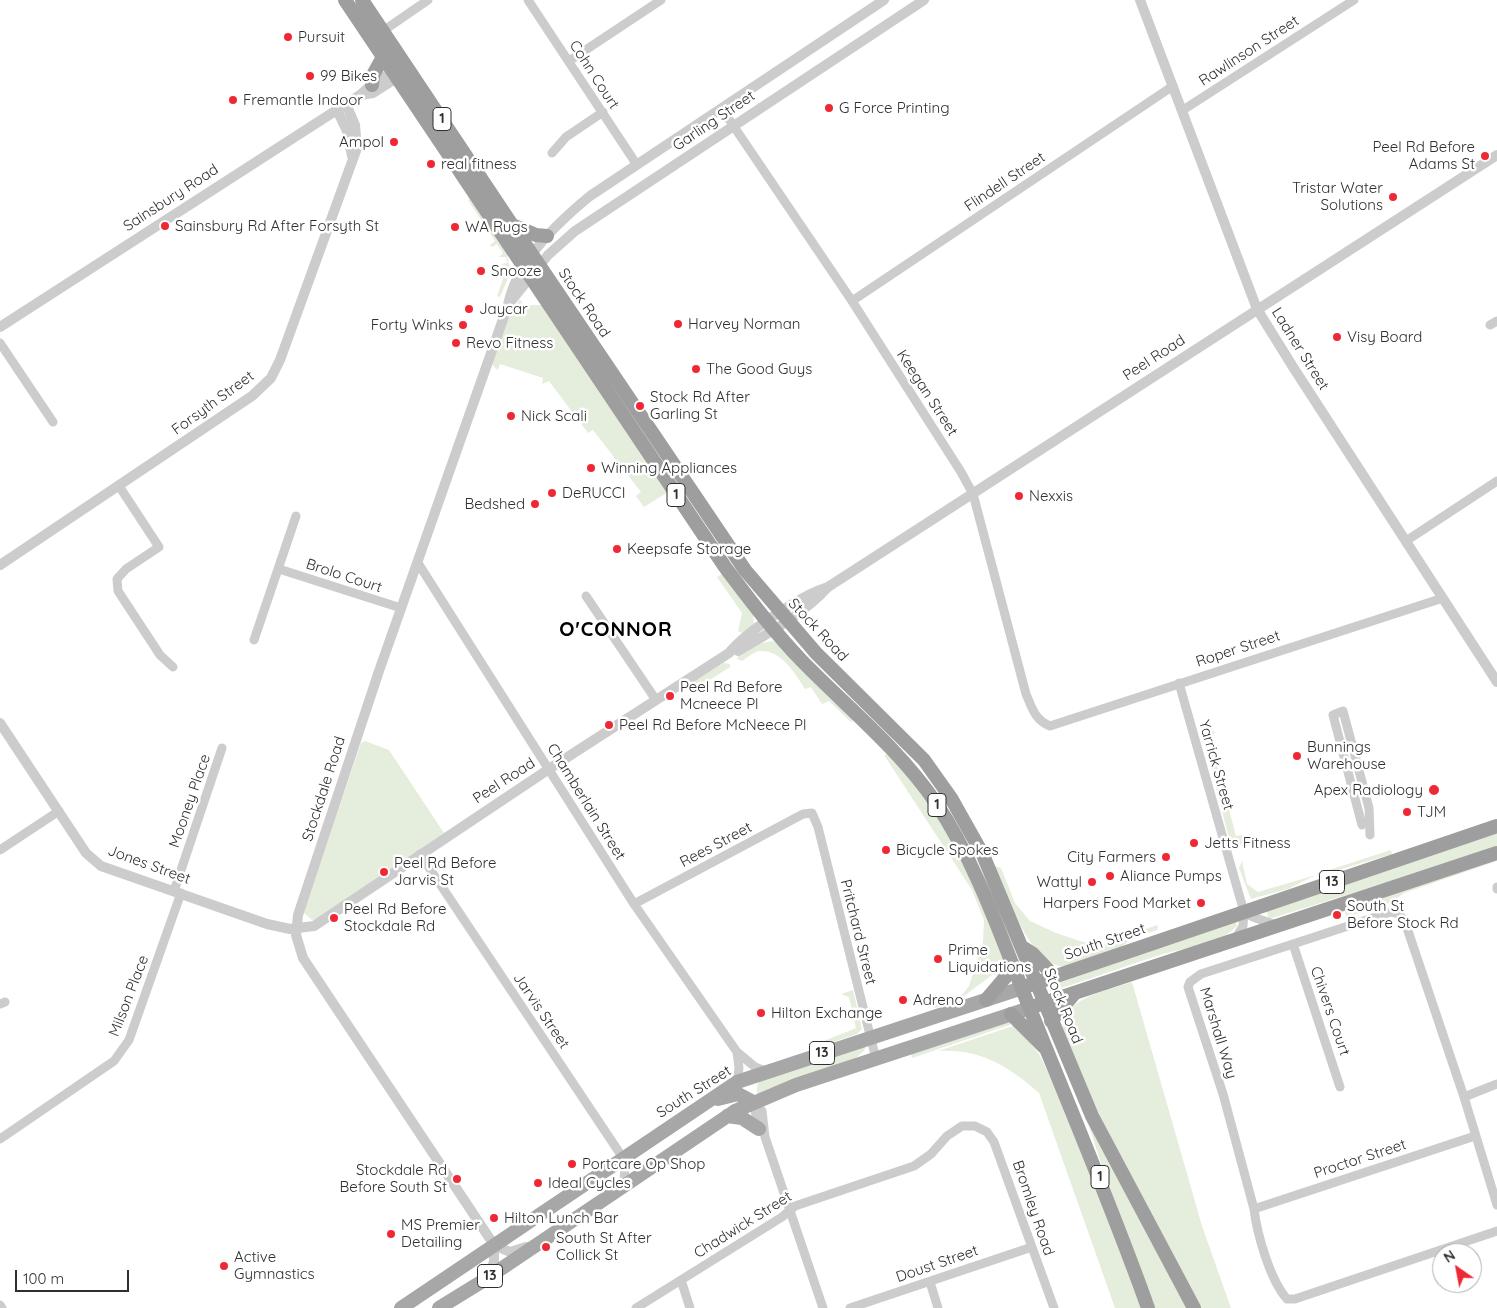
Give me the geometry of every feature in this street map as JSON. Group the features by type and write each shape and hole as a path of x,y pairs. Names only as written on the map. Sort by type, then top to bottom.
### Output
{"highway":[{"name":"Stock Road","path":"345,0 725,567 771,625 808,667 895,752 936,802 966,855 1014,967 1109,1199 1148,1308"},
{"name":"Stock Road","path":"362,0 735,555 783,617 836,673 908,742 937,778 974,836 1092,1116 1194,1308"},
{"path":"372,84 373,76 383,57"},
{"path":"512,225 536,235 547,236"},
{"name":"South Street","path":"1022,988 1497,826"},
{"name":"13","path":"1030,1008 1497,853"},
{"path":"1022,947 1033,954 1054,976"},
{"path":"986,1000 1014,967"},
{"path":"1051,1022 1075,993"},
{"path":"1011,1014 1046,1049"}],"main road":[{"name":"South Street","path":"401,1308 703,1103 737,1082 1022,988"},
{"name":"13","path":"438,1308 486,1279 727,1116 753,1102 796,1085 1030,1008"},
{"path":"703,1103 738,1094 753,1102 753,1088 761,1073"},
{"path":"727,1116 748,1121 762,1133"}],"street":[{"path":"383,31 428,0"},
{"name":"Cohn Court","path":"528,0 637,165"},
{"path":"569,61 660,0"},
{"name":"Garling Street","path":"527,272 536,260 547,236 579,205 884,0"},
{"name":"Garling Street","path":"536,260 552,251 575,232 733,126 924,0"},
{"name":"Ladner Street","path":"1140,0 1257,309 1497,682"},
{"name":"Rawlinson Street","path":"1183,110 1354,0"},
{"name":"Sainsbury Road","path":"360,95 372,92 407,67"},
{"name":"Sainsbury Road","path":"0,327 360,95 372,84 395,75"},
{"name":"Flindell Street","path":"852,301 1173,86"},
{"name":"Forsyth Street","path":"0,565 252,396 271,378 280,360 352,157 357,148 355,125 346,104"},
{"name":"Keegan Street","path":"722,109 852,301 961,472 973,494 1026,694 1037,718 1043,723"},
{"path":"337,110 347,130 352,157"},
{"path":"552,153 566,137 603,112"},
{"name":"Peel Road","path":"295,929 314,926 549,769 729,653 738,651 771,625 820,596 828,587 1497,155"},
{"name":"Stockdale Road","path":"494,1245 303,958 296,942 295,929 401,608 497,330 508,305 511,288 527,272"},
{"path":"0,343 53,422"},
{"path":"1406,541 1497,481"},
{"path":"119,486 159,547 126,569 117,579 118,591 160,655 173,668"},
{"path":"254,640 296,516"},
{"name":"Chamberlain Street","path":"418,563 634,904 737,1052 761,1073"},
{"name":"Brolo Court","path":"279,570 401,608"},
{"path":"586,596 656,700"},
{"name":"Roper Street","path":"1043,723 1050,726 1443,598"},
{"name":"Yarrick Street","path":"1179,683 1244,912"},
{"path":"1362,825 1333,715 1343,711 1369,808 1370,835"},
{"name":"Jones Street","path":"0,723 86,853 101,866 267,924 295,929"},
{"name":"Mooney Place","path":"178,892 222,748"},
{"path":"0,850 58,811"},
{"name":"Rees Street","path":"634,904 804,814 812,813"},
{"name":"Pritchard Street","path":"812,813 818,826 876,1059"},
{"name":"Jarvis Street","path":"420,854 623,1158"},
{"name":"Milson Place","path":"0,1139 114,1061 129,1040 178,892"},
{"path":"1234,940 1243,926 1244,912 1256,920 1270,921 1278,926"},
{"name":"Marshall Way","path":"1497,1205 1464,1097 1405,922 1399,914 1392,912 1293,944 1201,974 1190,982 1188,987 1223,1094 1254,1209 1256,1223 1278,1289 1287,1298 1295,1299 1497,1231"},
{"name":"Chivers Court","path":"1293,944 1340,1087"},
{"path":"737,1052 739,1068 737,1082"},
{"path":"1464,1097 1497,1084"},
{"path":"753,1102 823,1308"},
{"name":"Chadwick Street","path":"636,1308 790,1212 795,1206 914,1166 931,1154 947,1136 962,1126 975,1126"},
{"name":"Bromley Road","path":"975,1126 987,1132 994,1142 1054,1308"},
{"name":"Proctor Street","path":"1254,1209 1475,1136"},
{"path":"623,1158 625,1170 623,1187"},
{"path":"486,1279 494,1262 494,1245 505,1251 514,1251 541,1242"},
{"name":"Doust Street","path":"850,1308 1032,1247"},
{"path":"681,1280 690,1308"},
{"path":"930,1282 938,1308"}],"green space":[{"path":"471,198 509,255 507,257 511,271 500,297 497,296 507,267 501,264 507,263 506,257 499,257 503,253 497,244 492,247 490,245 495,241 468,200"},
{"path":"520,299 523,305 542,305 668,492 644,507 636,496 641,492 593,430 588,433 549,381 542,384 543,378 500,364 498,370 493,366 495,351 502,331"},
{"path":"723,573 753,613 754,624 745,635 738,631 742,613 717,577"},
{"path":"772,641 779,643 855,719 851,722 829,701 822,704 811,687 805,689 786,663 774,654 767,651 759,651 742,661 737,659 739,655 762,643"},
{"path":"723,663 730,664 730,667 697,688 694,681 697,678"},
{"path":"1211,730 1216,733 1209,735 1236,836 1242,835 1242,844 1231,846 1203,736"},
{"path":"365,741 389,750 444,833 317,919 312,920 304,913 305,908 361,743"},
{"path":"889,753 928,801 969,873 1006,965 1004,976 992,975 960,999 935,1008 933,1006 936,1003 962,995 969,986 983,942 984,920 972,890 884,755"},
{"path":"1497,833 1497,848 1269,919 1266,909"},
{"path":"1391,850 1392,854 1318,876 1317,874"},
{"path":"1497,858 1497,861 1404,893 1392,902 1346,917 1345,912 1367,902"},
{"path":"1242,861 1247,884 1258,892 1316,875 1288,889 1251,899 1239,868"},
{"path":"994,866 1001,868 1015,903 1030,921 1056,933 1083,942 1103,945 1157,925 1157,930 1135,938 1120,948 1101,956 1065,966 1053,964 1042,956 1021,927"},
{"path":"1235,920 1237,926 1229,933 1212,942 1163,954 1058,989 1050,991 1048,987"},
{"path":"1132,982 1202,1226 1231,1308 1199,1308 1110,1140 1063,1031 1065,1020 1070,1010 1078,1003 1099,992"},
{"path":"853,990 862,1029 857,1034 825,1045 824,1041 856,1028 849,997 841,994"},
{"path":"1009,1021 1015,1023 912,1058 911,1053"},
{"path":"1016,1025 1039,1054 1062,1102 1143,1308 1115,1308 1039,1093 1005,1067 993,1061 967,1052 938,1051"},
{"path":"866,1046 864,1051 852,1061 757,1095 757,1086 760,1080"},
{"path":"1084,1111 1187,1308 1155,1308 1104,1172"}],"place":[{"name":"Pursuit","path":"288,37"},
{"name":"99 Bikes","path":"310,76"},
{"name":"Fremantle Indoor","path":"233,100"},
{"name":"G Force Printing","path":"829,108"},
{"name":"Ampol","path":"394,142"},
{"name":"Peel Rd Before Adams St","path":"1485,156"},
{"name":"real fitness","path":"431,164"},
{"name":"Tristar Water Solutions","path":"1393,197"},
{"name":"Sainsbury Rd After Forsyth St","path":"165,226"},
{"name":"WA Rugs","path":"455,227"},
{"name":"Snooze","path":"481,271"},
{"name":"Jaycar","path":"469,309"},
{"name":"Harvey Norman","path":"678,324"},
{"name":"Forty Winks","path":"463,325"},
{"name":"Visy Board","path":"1337,337"},
{"name":"Revo Fitness","path":"456,343"},
{"name":"The Good Guys","path":"696,369"},
{"name":"Stock Rd After Garling St","path":"640,406"},
{"name":"Nick Scali","path":"511,416"},
{"name":"Winning Appliances","path":"591,468"},
{"name":"DeRUCCI","path":"552,493"},
{"name":"Nexxis","path":"1019,496"},
{"name":"Bedshed","path":"535,504"},
{"name":"Keepsafe Storage","path":"617,549"},
{"name":"Peel Rd Before Mcneece Pl","path":"670,696"},
{"name":"Peel Rd Before McNeece Pl","path":"609,725"},
{"name":"Bunnings Warehouse","path":"1297,756"},
{"name":"Apex Radiology","path":"1434,790"},
{"name":"TJM","path":"1407,812"},
{"name":"Jetts Fitness","path":"1194,843"},
{"name":"Bicycle Spokes","path":"886,850"},
{"name":"City Farmers","path":"1166,857"},
{"name":"Peel Rd Before Jarvis St","path":"384,872"},
{"name":"Aliance Pumps","path":"1110,876"},
{"name":"Wattyl","path":"1092,882"},
{"name":"Harpers Food Market","path":"1201,903"},
{"name":"South St Before Stock Rd","path":"1337,915"},
{"name":"Peel Rd Before Stockdale Rd","path":"334,918"},
{"name":"Prime Liquidations","path":"938,959"},
{"name":"Adreno","path":"903,1000"},
{"name":"Hilton Exchange","path":"761,1013"},
{"name":"Portcare Op Shop","path":"572,1164"},
{"name":"Stockdale Rd Before South St","path":"457,1179"},
{"name":"Ideal Cycles","path":"538,1183"},
{"name":"Hilton Lunch Bar","path":"494,1218"},
{"name":"MS Premier Detailing","path":"391,1234"},
{"name":"South St After Collick St","path":"546,1247"},
{"name":"Active Gymnastics","path":"224,1266"}],"district":[{"name":"O'CONNOR","path":"616,630"}]}
